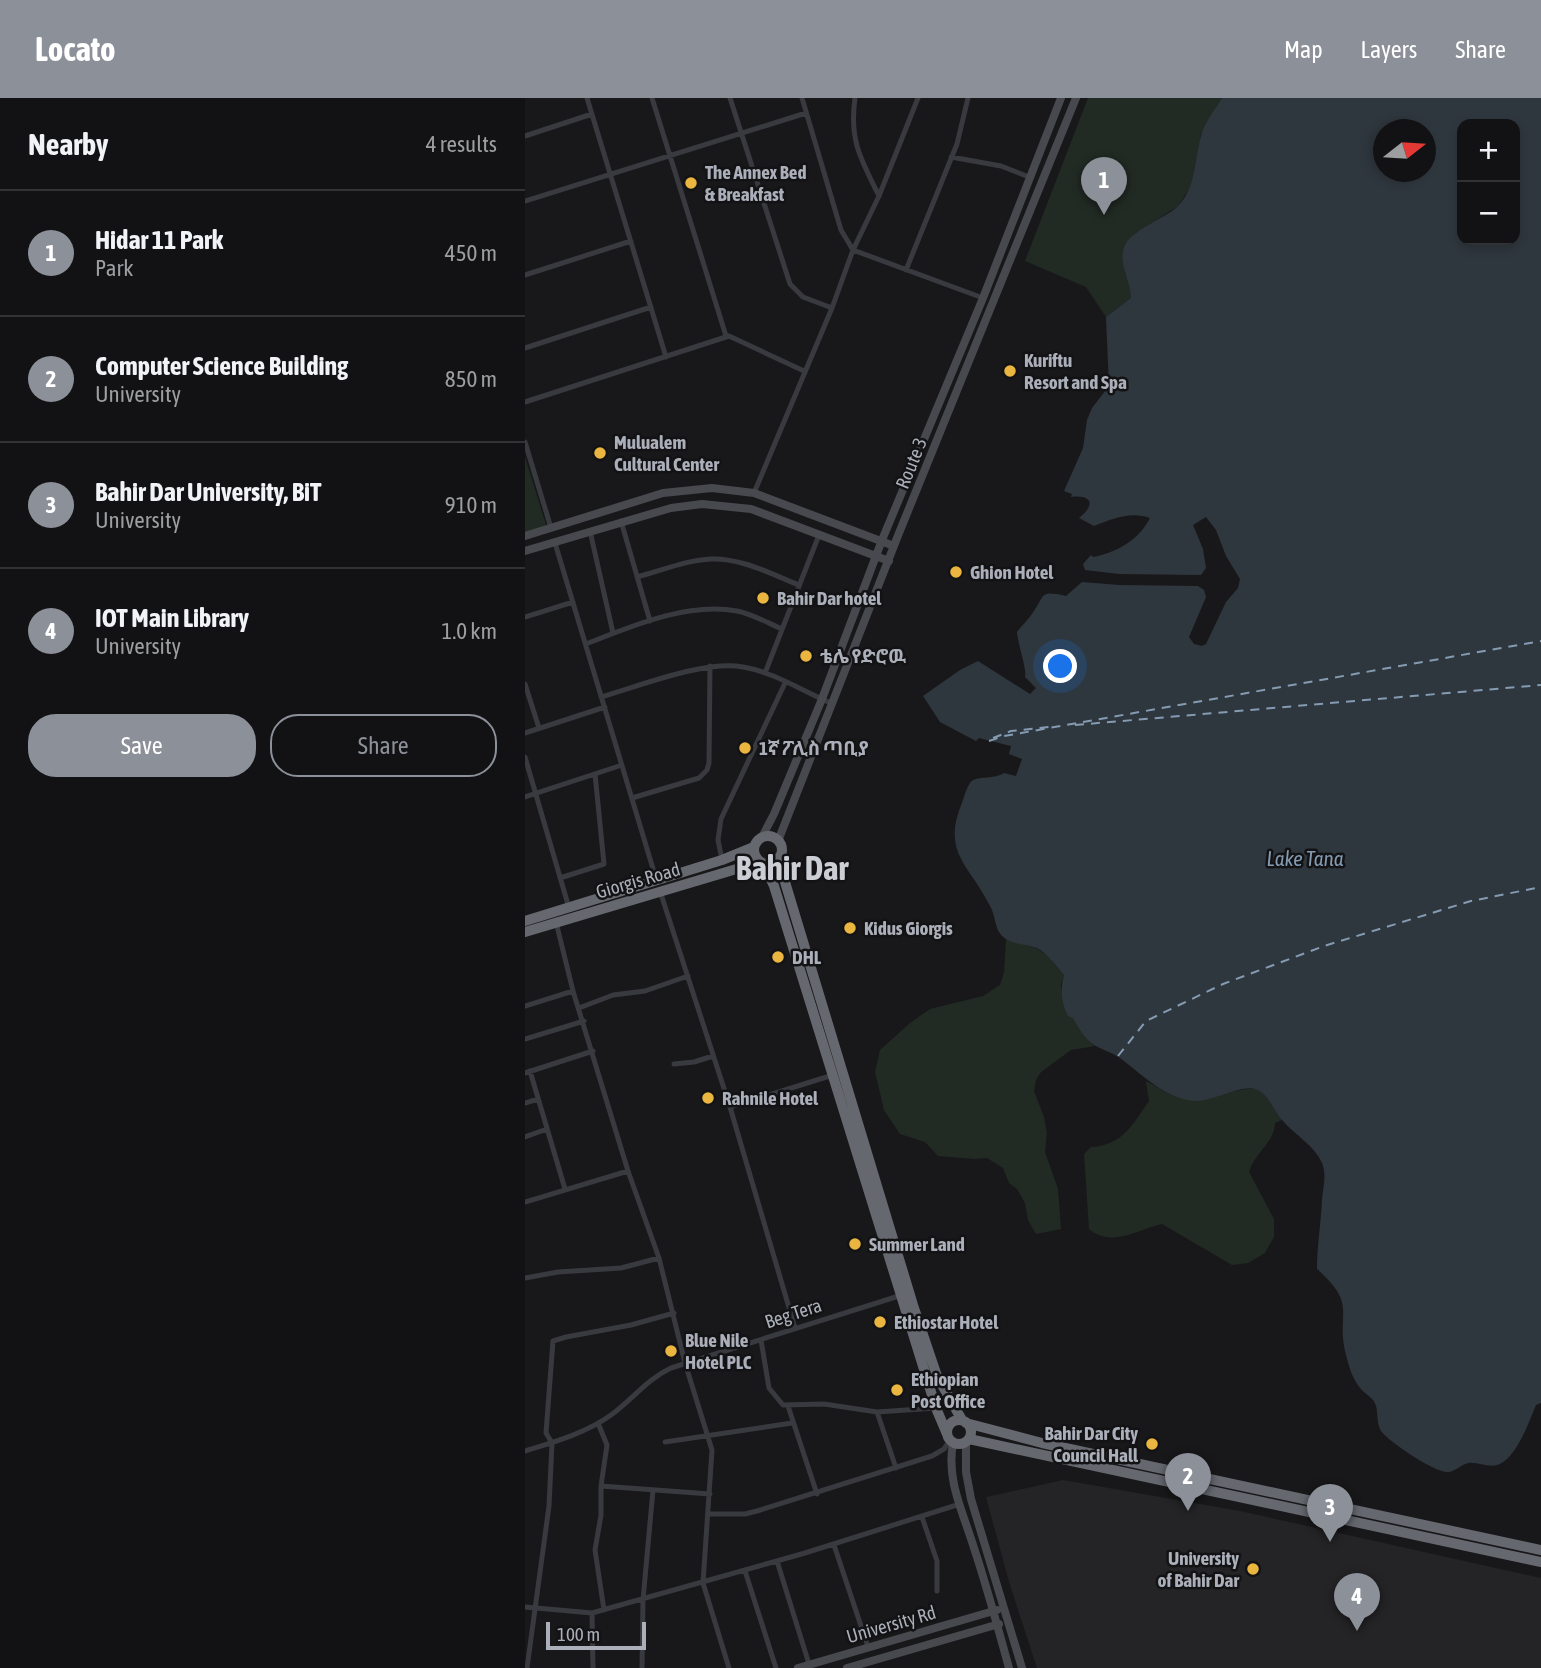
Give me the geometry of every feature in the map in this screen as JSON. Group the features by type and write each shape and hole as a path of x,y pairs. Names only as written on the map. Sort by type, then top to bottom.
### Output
{"highway":[{"path":"968,1440 971,1431 937,1376 905,1294 841,1103 774,886 762,863 755,856 754,847 762,837 770,836 778,841 781,847 780,856 798,923 852,1100 905,1294 936,1408 950,1439 960,1444 968,1440 1541,1562"},
{"name":"Giorgis Road","path":"525,932 570,912 754,847"},
{"path":"762,863 771,864 780,856"},
{"name":"Giorgis Road","path":"570,912 660,892 762,863"},
{"name":"Giorgis Road","path":"525,921 554,918"},
{"path":"786,926 798,923"},
{"path":"831,1070 841,1062"},
{"path":"841,1103 852,1100"},
{"path":"950,1439 949,1425 964,1422 1042,1443 1541,1550"},
{"path":"1513,1556 1517,1544"}],"street":[{"path":"587,98 666,357"},
{"path":"652,98 726,336"},
{"path":"730,98 790,284 803,298 832,308"},
{"path":"802,98 841,230 853,250 982,298"},
{"path":"855,98 852,119 854,141 879,196"},
{"path":"751,509 754,493 918,98"},
{"path":"906,270 951,157 968,98"},
{"path":"762,837 822,699 876,555 1061,98"},
{"name":"Route 3","path":"778,841 894,546 1076,98"},
{"path":"525,201 806,113"},
{"path":"525,136 592,114"},
{"path":"951,157 1001,166 1029,177"},
{"path":"1036,161 1048,166"},
{"path":"525,275 631,242"},
{"path":"990,278 1001,284"},
{"path":"525,348 651,307"},
{"path":"525,402 726,336 732,336 804,371"},
{"path":"956,362 968,367"},
{"path":"525,442 660,892 730,1107 795,1328"},
{"path":"525,536 616,506 663,493 696,488 754,493 894,546"},
{"path":"525,551 688,505 717,505 751,509 889,561"},
{"path":"616,506 650,621"},
{"path":"765,673 825,520"},
{"path":"590,531 613,634"},
{"path":"637,577 711,559 749,565 799,585"},
{"path":"525,617 573,602"},
{"path":"586,644 650,621 696,610 740,612 782,629"},
{"path":"601,697 709,666 737,666 765,673 833,704"},
{"path":"632,798 699,778 707,770 709,666"},
{"path":"722,860 718,840 721,819 785,682"},
{"path":"525,684 539,728"},
{"path":"525,733 605,707"},
{"path":"525,757 570,912"},
{"path":"525,796 622,765"},
{"path":"560,878 604,864 595,774"},
{"path":"554,918 573,991 628,1171 659,1258 685,1363 713,1455 703,1583 729,1668"},
{"path":"579,1008 613,995 645,990 688,976"},
{"path":"525,1006 573,991"},
{"path":"525,1039 584,1021"},
{"path":"565,1189 528,1072 593,1051"},
{"path":"674,1064 713,1056"},
{"path":"730,1107 831,1070"},
{"path":"525,1103 538,1099"},
{"path":"525,1137 547,1129"},
{"path":"525,1202 628,1171"},
{"path":"525,1278 558,1272 621,1268 659,1258"},
{"name":"Beg Tera","path":"525,1451 552,1443 598,1423 619,1409 638,1389 657,1375 685,1363 905,1294"},
{"path":"527,1668 549,1506 552,1443 547,1433 553,1341 674,1313"},
{"path":"761,1340 769,1388 778,1400 788,1406 824,1404 877,1412 936,1408"},
{"path":"788,1406 817,1494"},
{"path":"877,1412 896,1468"},
{"path":"598,1423 607,1445 595,1550 604,1610"},
{"path":"665,1442 792,1423"},
{"path":"709,1514 745,1514 817,1494 938,1453 950,1439"},
{"path":"950,1439 951,1474 1009,1668"},
{"path":"968,1440 965,1472 971,1499 1022,1668"},
{"path":"601,1486 710,1494"},
{"path":"642,1668 643,1600 653,1490"},
{"path":"525,1607 592,1613 834,1545 971,1499"},
{"path":"922,1517 937,1561 937,1591"},
{"path":"834,1545 868,1647"},
{"path":"777,1561 809,1664"},
{"path":"744,1571 776,1668"},
{"name":"University Rd","path":"798,1668 1005,1608"},
{"path":"592,1613 593,1668"},
{"name":"University Rd","path":"847,1668 1008,1621"}],"shaded area":[{"path":"1088,98 1222,98 1201,134 1193,183 1178,206 1134,234 1125,272 1131,287 1131,298 1106,317 1086,287 1025,261"},
{"path":"525,457 547,528 525,535"},
{"path":"1006,939 1036,948 1048,956 1064,975 1061,986 1065,1000 1079,1027 1095,1046 1071,1050 1041,1072 1036,1080 1034,1091 1044,1117 1047,1133 1045,1152 1058,1189 1061,1229 1036,1234 1028,1220 1025,1203 1017,1189 1009,1183 1003,1168 987,1158 938,1156 925,1142 900,1134 884,1110 875,1072 880,1050 930,1009 983,996 1000,985 1004,972"},
{"path":"1146,1081 1186,1099 1254,1089 1260,1090 1270,1100 1282,1120 1275,1123 1268,1142 1249,1172 1274,1219 1274,1237 1265,1253 1248,1263 1232,1265 1162,1224 1115,1237 1106,1237 1089,1229 1084,1154 1091,1147 1119,1138 1132,1126 1149,1101"},
{"name":"University of Bahir Dar","path":"1063,1480 1240,1511 1541,1578 1541,1668 1037,1668 1009,1582 986,1497"}],"water":[{"name":"Lake Tana","path":"1222,98 1541,98 1541,1403 1536,1405 1512,1454 1496,1465 1468,1463 1449,1472 1443,1471 1413,1456 1381,1431 1375,1404 1358,1385 1348,1364 1343,1340 1342,1301 1338,1292 1317,1269 1324,1181 1322,1163 1282,1120 1264,1094 1250,1088 1198,1101 1176,1097 1166,1092 1120,1058 1088,1040 1073,1018 1068,1016 1062,996 1064,975 1052,960 1033,947 1010,941 999,932 990,906 956,847 956,820 966,790 972,781 1004,773 1016,776 1022,759 1009,754 1011,746 979,738 976,741 940,722 923,696 978,661 1030,694 1036,688 1025,677 1017,632 1044,596 1066,596 1082,582 1198,586 1204,590 1206,597 1189,637 1194,644 1202,646 1206,644 1226,602 1238,588 1240,579 1226,556 1216,530 1206,517 1193,525 1203,549 1206,568 1201,575 1119,574 1085,570 1083,564 1091,555 1102,555 1126,544 1140,533 1150,518 1129,516 1094,526 1079,518 1088,509 1087,499 1071,497 1072,494 1064,491 1083,448 1087,420 1092,408 1109,386 1106,317 1131,298 1123,265 1125,245 1134,234 1177,207 1183,199 1192,182 1202,131"}],"ferry route":[{"path":"989,741 1004,736 1541,641"},
{"path":"1075,725 1541,685"},
{"path":"993,738 1011,731 1049,727"},
{"path":"1118,1056 1146,1021 1223,984 1324,946 1471,901 1541,887"}],"place":[{"name":"The Annex Bed & Breakfast","path":"691,183"},
{"name":"Hidar 11 Park","path":"1104,215"},
{"name":"Kuriftu Resort and Spa","path":"1010,371"},
{"name":"Mulualem Cultural Center","path":"600,453"},
{"name":"Ghion Hotel","path":"956,572"},
{"name":"Bahir Dar hotel","path":"763,598"},
{"name":"ቴሌ የድሮዉ","path":"806,656"},
{"name":"1ኛ ፖሊስ ጣቢያ","path":"745,748"},
{"name":"Kidus Giorgis","path":"850,928"},
{"name":"DHL","path":"778,957"},
{"name":"Rahnile Hotel","path":"708,1098"},
{"name":"Summer Land","path":"855,1244"},
{"name":"Ethiostar Hotel","path":"880,1322"},
{"name":"Blue Nile Hotel PLC","path":"671,1351"},
{"name":"Ethiopian Post Office","path":"897,1390"},
{"name":"Bahir Dar City Council Hall","path":"1152,1444"},
{"name":"Computer Science Building","path":"1188,1511"},
{"name":"Bahir Dar University, BiT","path":"1330,1542"},
{"name":"University of Bahir Dar","path":"1253,1569"},
{"name":"IOT Main Library","path":"1357,1631"}],"district":[{"name":"Bahir Dar","path":"792,868"}]}
